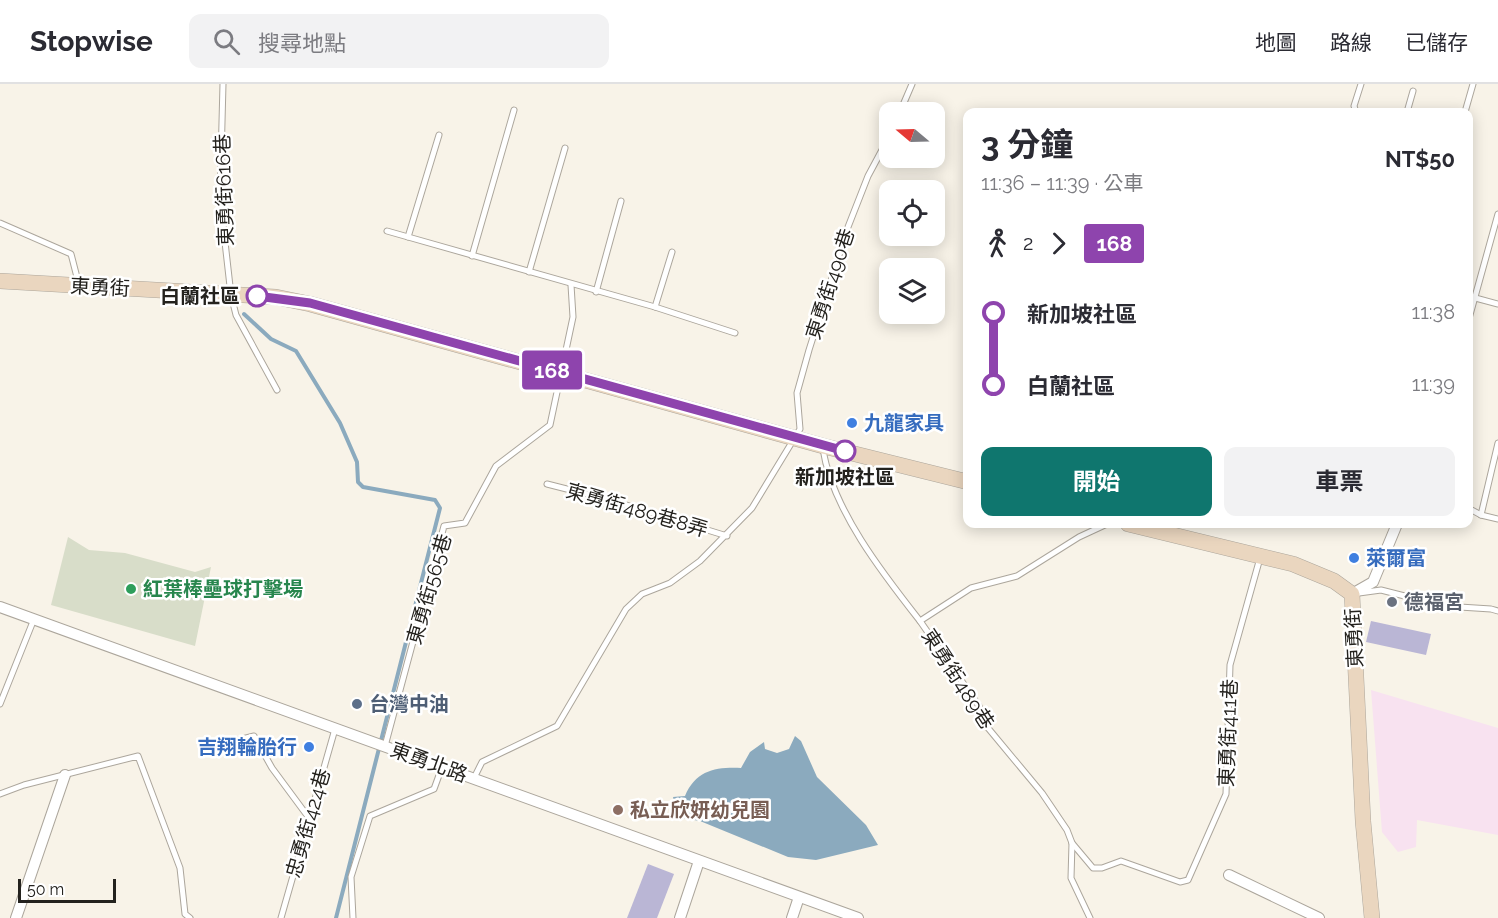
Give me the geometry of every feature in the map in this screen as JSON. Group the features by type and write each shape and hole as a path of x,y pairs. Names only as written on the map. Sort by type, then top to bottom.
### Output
{"street":[{"name":"東勇街","path":"0,281 276,297 310,303 823,446 963,481"},
{"name":"東勇街","path":"1144,528 1293,564 1323,575 1352,594 1363,821 1372,918"},
{"path":"1352,594 1373,582 1395,528"},
{"name":"東勇北路","path":"0,607 858,918"},
{"path":"16,918 65,775"},
{"path":"680,918 699,861"},
{"path":"1229,874 1319,918"},
{"path":"792,918 799,897"}],"lane":[{"name":"東勇街616巷","path":"223,84 220,198 231,295 236,315 277,390"},
{"path":"904,102 912,84"},
{"path":"1355,108 1361,84"},
{"path":"1466,108 1473,84"},
{"path":"1408,108 1413,91"},
{"path":"472,256 514,111"},
{"path":"408,237 439,135"},
{"path":"529,272 565,148"},
{"name":"東勇街490巷","path":"794,438 800,429 797,393 809,350 848,227 868,176 879,156"},
{"path":"596,292 621,201"},
{"path":"1473,293 1498,214"},
{"path":"0,223 71,254 79,285"},
{"path":"387,231 735,333"},
{"path":"655,308 672,252"},
{"path":"562,373 573,317 571,285"},
{"path":"1473,296 1498,303"},
{"name":"東勇街565巷","path":"380,745 444,526 465,523 495,466 550,425 562,373"},
{"path":"474,778 482,762 557,726 626,609 642,594 670,583 700,561 727,536 752,508 794,438"},
{"path":"1481,515 1498,443"},
{"path":"823,446 825,462 849,519 883,573 920,621"},
{"name":"東勇街489巷8弄","path":"547,484 610,500 727,536"},
{"path":"1473,511 1498,519"},
{"name":"東勇街489巷","path":"1090,918 1071,878 1072,843 1067,830 1042,793 988,728 980,706 920,621 971,588 1017,576 1079,537 1098,528"},
{"name":"東勇街411巷","path":"1072,843 1093,868 1102,868 1121,861 1180,882 1188,880 1226,794 1230,665 1260,557"},
{"path":"1352,594 1381,591 1444,606 1491,609 1498,612"},
{"path":"0,704 34,619"},
{"name":"忠勇街424巷","path":"281,918 336,729"},
{"path":"210,747 254,736 272,768 309,818"},
{"path":"0,794 24,785 138,756 180,868 185,914 190,918"},
{"path":"353,918 351,877 370,816 434,789 442,767"}],"shaded area":[{"path":"1371,690 1498,728 1498,835 1417,820 1416,847 1398,852 1382,832"}],"green space":[{"name":"紅葉棒壘球打擊場","path":"68,537 89,550 125,553 195,572 211,567 195,646 51,605"}],"water":[{"path":"795,736 801,741 817,777 866,825 878,845 816,860 788,857 700,821 670,816 677,811 673,797 685,796 701,775 723,768 741,768 750,752 764,742 765,749 777,753 789,749"}],"building":[{"path":"1371,621 1431,634 1426,655 1366,642"},
{"path":"648,864 674,874 657,918 627,918"}],"waterway":[{"path":"244,314 271,339 296,351 340,423 357,462 358,482 363,487 435,500 440,508 336,918"}],"bus line":[{"name":"168","path":"257,296 310,303 845,451"}],"place":[{"name":"白蘭社區","path":"257,296"},
{"name":"九龍家具","path":"852,423"},
{"name":"新加坡社區","path":"845,451"},
{"name":"萊爾富","path":"1354,558"},
{"name":"紅葉棒壘球打擊場","path":"131,589"},
{"name":"德福宮","path":"1392,602"},
{"name":"台灣中油","path":"357,704"},
{"name":"吉翔輪胎行","path":"309,747"},
{"name":"私立欣妍幼兒園","path":"618,810"}]}
